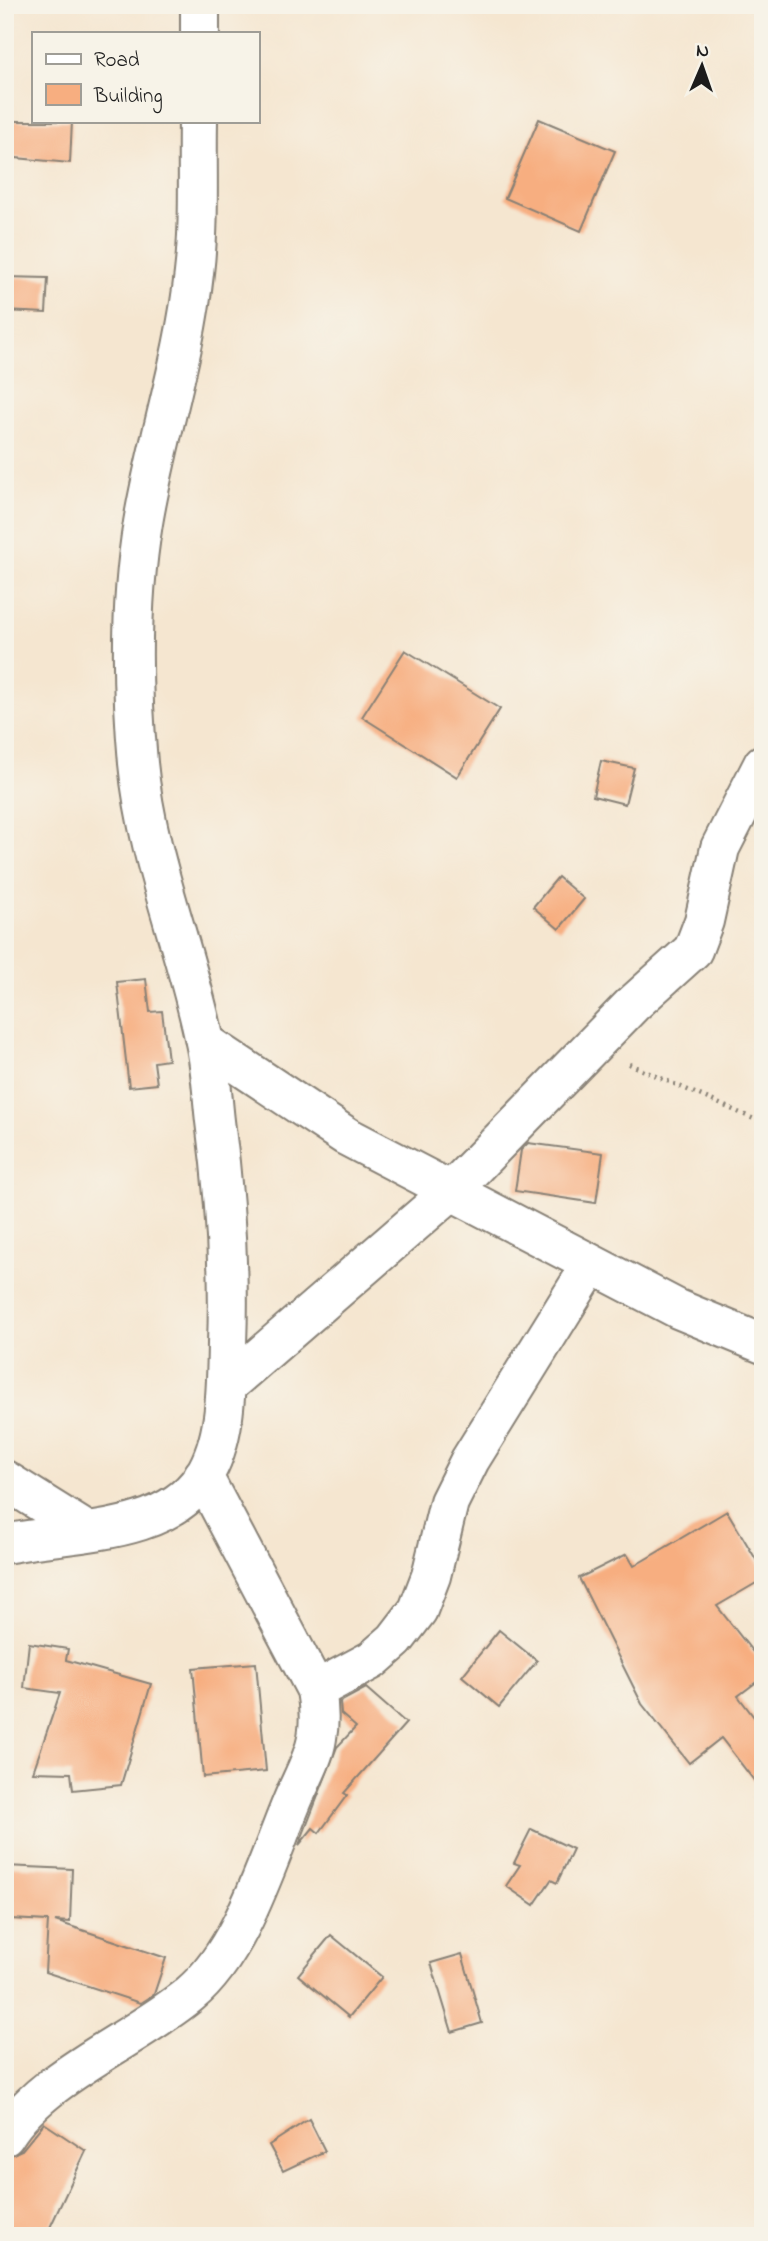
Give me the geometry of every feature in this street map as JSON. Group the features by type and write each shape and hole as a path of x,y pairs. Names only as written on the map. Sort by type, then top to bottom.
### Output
{"street":[{"path":"200,5 200,32"},
{"path":"5,1545 152,1518 181,1501 203,1476 217,1445 226,1386 229,1283 227,1213 206,1043 149,837 138,764 135,688 135,618 143,525 184,344 195,269 198,122"},
{"path":"226,1386 450,1192 590,1047 693,950 704,921 720,848 763,764"},
{"path":"206,1043 346,1136 678,1309 763,1343"},
{"path":"316,1690 372,1660 395,1640 418,1610 431,1576 449,1502 470,1460 591,1265"},
{"path":"5,2136 16,2119 50,2089 168,2011 192,1992 216,1967 255,1891 317,1740 320,1711 316,1690 203,1476"},
{"path":"5,1480 85,1530"}],"path":[{"path":"590,1047 763,1123"}],"building":[{"path":"539,119 615,151 581,231 505,198"},
{"path":"5,121 72,122 70,163 5,157"},
{"path":"5,277 48,278 46,313 5,311"},
{"path":"405,650 500,709 457,777 362,717"},
{"path":"601,761 634,768 625,804 593,796"},
{"path":"558,877 584,899 559,929 533,907"},
{"path":"146,979 150,1012 162,1011 168,1060 154,1062 157,1084 129,1087 117,982"},
{"path":"528,1143 603,1153 596,1203 515,1191 521,1150"},
{"path":"727,1511 763,1571 763,1579 717,1606 763,1665 763,1677 738,1696 763,1729 763,1792 721,1738 689,1763 642,1704 579,1578 627,1554 634,1566"},
{"path":"499,1630 537,1661 499,1707 462,1676"},
{"path":"29,1643 68,1649 66,1660 151,1684 121,1785 73,1790 71,1773 33,1772 60,1693 24,1688"},
{"path":"256,1663 266,1771 203,1777 193,1668"},
{"path":"366,1688 406,1723 344,1793 347,1795 319,1833 313,1828 299,1845 337,1747 356,1727 341,1714 340,1702"},
{"path":"531,1829 573,1849 557,1883 551,1880 534,1905 506,1886 520,1865 514,1863"},
{"path":"5,1866 72,1869 70,1922 55,1921 166,1958 154,1994 140,2003 45,1972 48,1921 11,1919 13,1904 5,1904"},
{"path":"331,1935 382,1977 349,2017 298,1975"},
{"path":"462,1954 482,2023 452,2032 431,1963"},
{"path":"309,2119 325,2151 283,2171 269,2145"},
{"path":"44,2123 86,2151 46,2236 5,2236 5,2157 22,2150"}]}
